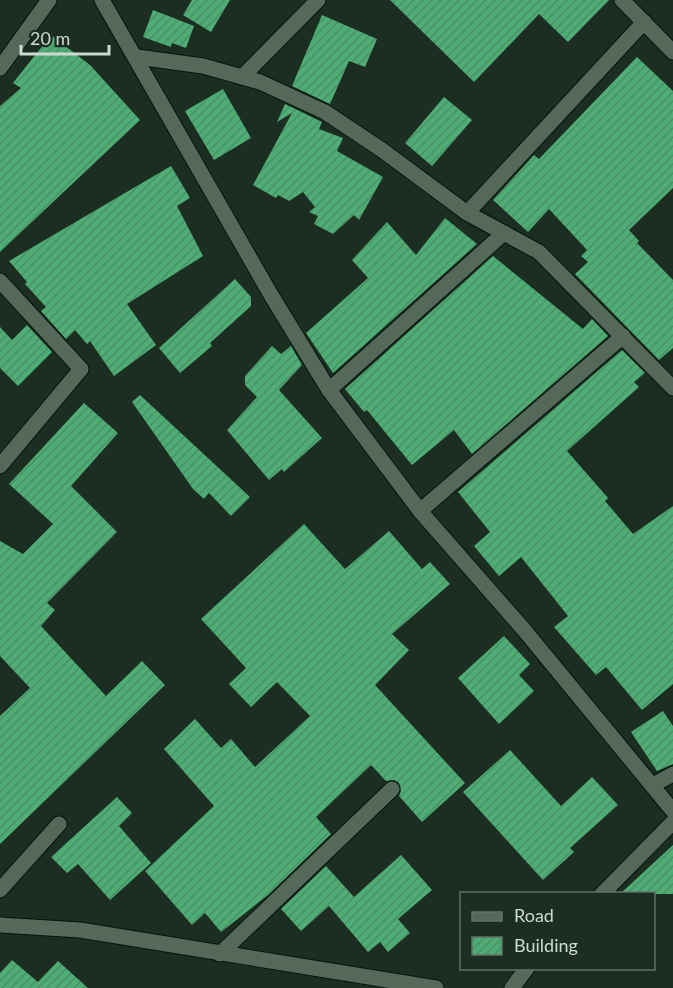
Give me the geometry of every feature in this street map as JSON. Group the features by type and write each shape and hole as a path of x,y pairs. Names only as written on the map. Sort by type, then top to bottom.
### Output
{"street":[{"path":"0,68 49,0"},
{"path":"102,0 137,57 271,295 330,390 420,511 673,811"},
{"path":"242,77 318,0"},
{"path":"622,0 673,51"},
{"path":"467,213 644,22"},
{"path":"137,57 203,66 260,82 325,112 382,150 467,213 539,252 673,388"},
{"path":"330,390 504,233"},
{"path":"0,281 81,369 0,466"},
{"path":"420,511 623,336"},
{"path":"653,785 673,774"},
{"path":"220,954 392,789"},
{"path":"604,892 673,822"},
{"path":"0,890 59,824"},
{"path":"0,925 81,930 436,988"},
{"path":"512,988 526,970"}],"building":[{"path":"192,0 230,0 211,32 183,15"},
{"path":"390,0 609,0 568,42 539,14 474,82"},
{"path":"153,10 194,26 186,48 172,43 171,47 143,37"},
{"path":"322,15 377,39 365,67 349,61 330,104 292,86"},
{"path":"51,35 90,65 140,120 0,252 0,106 21,88 13,83"},
{"path":"637,57 673,91 673,188 629,230 639,241 637,243 673,280 673,348 659,360 575,274 588,262 581,256 587,250 549,209 528,232 493,200 534,155 539,159"},
{"path":"223,89 251,138 214,160 185,111"},
{"path":"444,97 472,120 432,166 405,143"},
{"path":"285,104 322,122 319,129 343,138 337,151 383,177 359,220 354,215 333,234 314,224 318,216 309,212 315,207 303,192 289,201 278,195 276,198 253,185 292,113 277,122"},
{"path":"171,166 190,198 177,206 203,256 127,304 156,345 114,376 90,341 87,344 75,330 66,339 41,311 46,307 25,284 27,282 9,261"},
{"path":"445,218 477,244 333,373 306,333 368,278 352,260 387,222 416,255"},
{"path":"493,256 583,329 592,319 608,336 472,454 454,430 412,465 367,410 364,412 345,389"},
{"path":"235,279 251,297 251,306 210,343 212,346 180,373 159,348"},
{"path":"27,325 52,352 18,386 0,368 0,327 12,340"},
{"path":"272,346 281,354 291,346 302,365 279,390 322,438 284,472 282,469 269,480 227,430 257,397 245,385 245,376"},
{"path":"622,350 645,373 634,382 639,387 567,451 608,498 605,501 633,534 673,506 673,684 642,710 606,667 596,675 554,627 568,616 521,557 499,576 474,546 490,532 458,492"},
{"path":"140,395 250,497 231,516 209,493 204,499 193,489 132,402"},
{"path":"84,403 118,433 71,486 117,532 47,603 55,610 41,626 106,696 142,661 165,685 0,844 0,716 30,688 0,656 0,541 23,554 53,524 9,484"},
{"path":"304,524 345,569 389,531 422,569 430,562 450,584 392,634 409,650 375,685 465,783 422,822 399,796 401,791 399,783 394,780 386,781 371,765 316,817 331,834 268,895 221,932 205,913 192,925 145,871 214,806 164,749 195,719 221,748 231,739 255,767 310,716 277,682 251,707 229,684 246,668 201,619"},
{"path":"504,636 530,664 519,675 534,691 499,724 458,678"},
{"path":"663,711 673,726 673,764 657,771 631,732"},
{"path":"510,750 561,806 592,777 618,805 570,848 574,852 543,880 463,792"},
{"path":"117,797 132,813 119,826 151,863 110,900 78,864 67,873 51,857"},
{"path":"673,845 673,894 622,892"},
{"path":"401,855 432,890 398,919 410,933 388,952 380,942 368,952 329,906 301,931 281,909 326,866 354,897"},
{"path":"12,960 38,982 58,961 88,988 0,988 0,973"}]}
